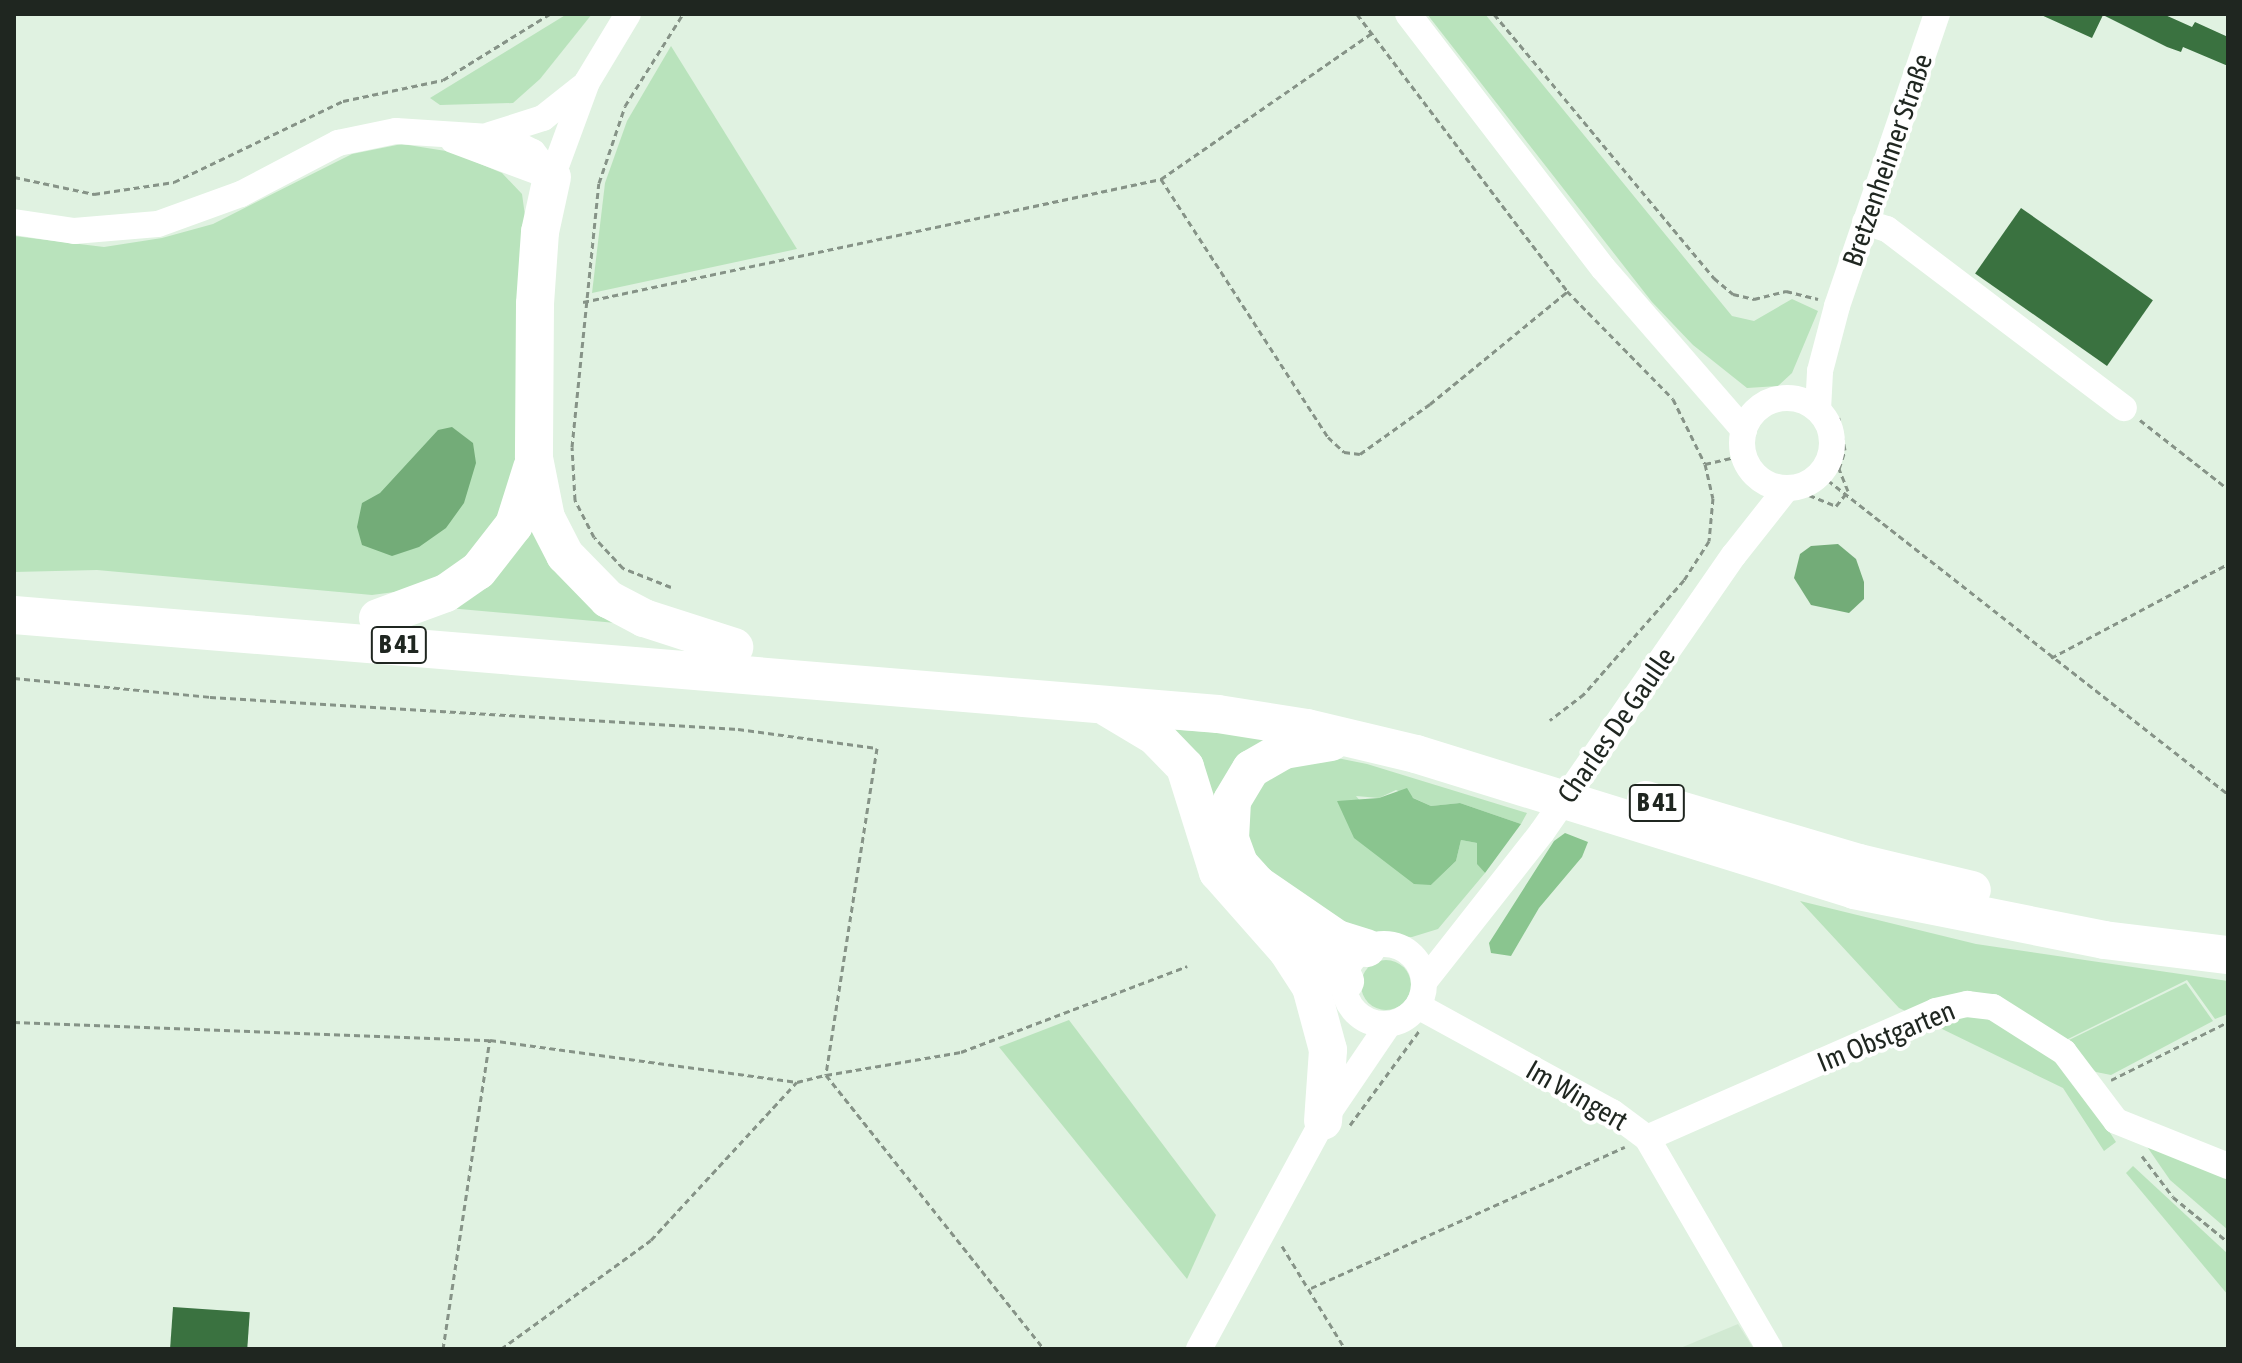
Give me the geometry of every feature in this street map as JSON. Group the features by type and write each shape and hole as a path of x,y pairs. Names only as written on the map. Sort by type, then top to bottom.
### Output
{"highway":[{"name":"B 41","path":"552,177 536,274 534,458 539,499 554,537 592,586 644,618 734,647"},
{"name":"B 41","path":"378,618 446,593 478,571 514,525 534,458"},
{"name":"B 41","path":"14,590 1231,690 1326,706 1434,733 1859,863 1988,893 2228,929"},
{"name":"B 41","path":"14,615 1095,701 1218,714 1354,738 1854,890 2104,940 2228,955"},
{"name":"B 41","path":"1095,701 1155,736 1185,767 1197,792 1213,861 1241,901 1294,959 1319,1008 1328,1050 1333,1129"},
{"name":"B 41","path":"1354,738 1284,750 1261,761 1237,789 1228,825 1233,852 1257,884 1337,939 1383,948"},
{"name":"B 41","path":"1241,901 1327,955 1349,995"}],"street":[{"name":"B 41","path":"552,177 587,82 628,14"},
{"path":"1408,14 1663,337 1748,453 1787,488 1820,474 1832,447 1829,427 1818,410 1799,399 1771,402 1719,382 1663,337"},
{"name":"Bretzenheimer Straße","path":"1818,410 1820,371 1837,306 1937,14"},
{"path":"488,135 543,118 587,82"},
{"path":"14,222 74,231 158,224 241,194 338,143 396,131 488,135 533,152 552,177"},
{"path":"435,132 552,177"},
{"path":"1865,222 1887,229 2124,408"},
{"name":"Bretzenheimer Straße","path":"1771,402 1801,378 1837,306"},
{"path":"1748,453 1771,402"},
{"name":"Charles De Gaulle","path":"1734,555 1753,508 1748,453"},
{"name":"Charles De Gaulle","path":"1424,1001 1495,893 1542,832 1734,555 1787,488"},
{"name":"Charles De Gaulle","path":"1383,948 1438,936 1495,893"},
{"path":"1199,1349 1262,1233 1333,1129 1389,1024 1424,1001 1417,961 1383,948 1352,962 1349,995 1356,1037 1333,1129"},
{"path":"1349,995 1365,1019 1389,1024"},
{"name":"Im Wingert","path":"1424,1001 1612,1112 1647,1138 1770,1349"},
{"name":"Im Obstgarten","path":"1647,1138 1936,1011 1967,1004 1993,1007 2064,1052 2116,1121 2228,1166"}],"path":[{"path":"14,177 94,194 174,182 343,101 443,80 550,14"},
{"path":"671,587 623,568 594,537 575,500 572,447 583,302 599,183 625,106 683,14"},
{"path":"1357,14 1567,291 1673,399 1705,464 1713,498 1709,541 1684,580 1584,694 1550,720"},
{"path":"1494,14 1723,286 1754,299 1786,291 1837,306"},
{"path":"583,302 1161,179 1372,33"},
{"path":"1161,179 1328,437 1344,452 1360,454 1430,404 1567,291"},
{"path":"2124,408 2228,489"},
{"path":"1705,464 1748,453"},
{"path":"1820,474 2050,659 2228,794"},
{"path":"2050,659 2228,564"},
{"path":"14,678 225,698 738,729 877,748 826,1075 1044,1349"},
{"path":"14,1022 490,1040 797,1082 961,1052 1187,966"},
{"path":"1333,1129 1424,1001"},
{"path":"2093,1088 2228,1022"},
{"path":"443,1349 490,1040"},
{"path":"501,1349 651,1240 797,1082"},
{"path":"1311,1288 1647,1138"},
{"path":"2140,1154 2173,1197 2228,1242"},
{"path":"1262,1233 1288,1250 1345,1349"}],"shaded area":[{"path":"567,14 592,14 540,79 513,103 440,105 430,98"},
{"path":"1427,14 1485,14 1732,316 1754,321 1792,299 1818,311 1792,373 1778,386 1747,388 1693,345 1652,302"},
{"path":"671,46 797,249 592,293 605,183 627,121"},
{"path":"402,144 452,152 502,173 522,194 527,230 523,404 509,518 432,587 372,595 97,570 14,572 14,236 104,247 162,238 213,224 352,154"},
{"path":"452,427 473,443 476,463 464,503 446,528 419,547 392,556 362,545 357,527 362,503 380,493 438,430"},
{"path":"532,519 627,624 437,607"},
{"path":"1838,544 1856,559 1864,582 1864,599 1849,613 1811,605 1794,578 1800,554 1811,546"},
{"path":"1166,729 1280,737 1219,810"},
{"path":"1332,757 1367,764 1527,813 1521,824 1460,803 1431,806 1396,790 1379,798 1356,796 1431,885 1456,861 1461,840 1477,843 1477,863 1485,873 1438,929 1412,937 1360,936 1249,859 1246,796 1277,764"},
{"path":"1407,788 1413,798 1431,806 1460,803 1521,824 1485,873 1477,864 1477,843 1461,840 1456,861 1431,885 1414,884 1354,838 1337,801 1379,798"},
{"path":"1565,833 1588,842 1582,857 1539,908 1511,956 1491,953 1489,943 1554,841"},
{"path":"1800,901 1976,944 2228,981 2228,1014 2215,1019 2187,980 2068,1039 2063,1060 2116,1142 2104,1151 2063,1088 1899,1008"},
{"path":"1386,960 1404,967 1411,985 1404,1003 1386,1010 1368,1003 1361,985 1368,967"},
{"path":"2186,983 2213,1021 2111,1075 2096,1072 2068,1049 2069,1040"},
{"path":"1069,1020 1216,1215 1187,1279 999,1047"},
{"path":"2141,1138 2228,1172 2228,1230 2170,1180"},
{"path":"2133,1166 2228,1254 2228,1295 2126,1173"},
{"path":"1738,1324 1754,1349 1678,1349"}],"building":[{"path":"2039,14 2163,14 2192,27 2195,22 2228,37 2228,66 2183,47 2181,52 2167,47 2103,15 2092,38"},
{"path":"2021,208 2153,300 2107,366 1975,274"},
{"path":"173,1307 250,1312 247,1349 170,1347"}]}
